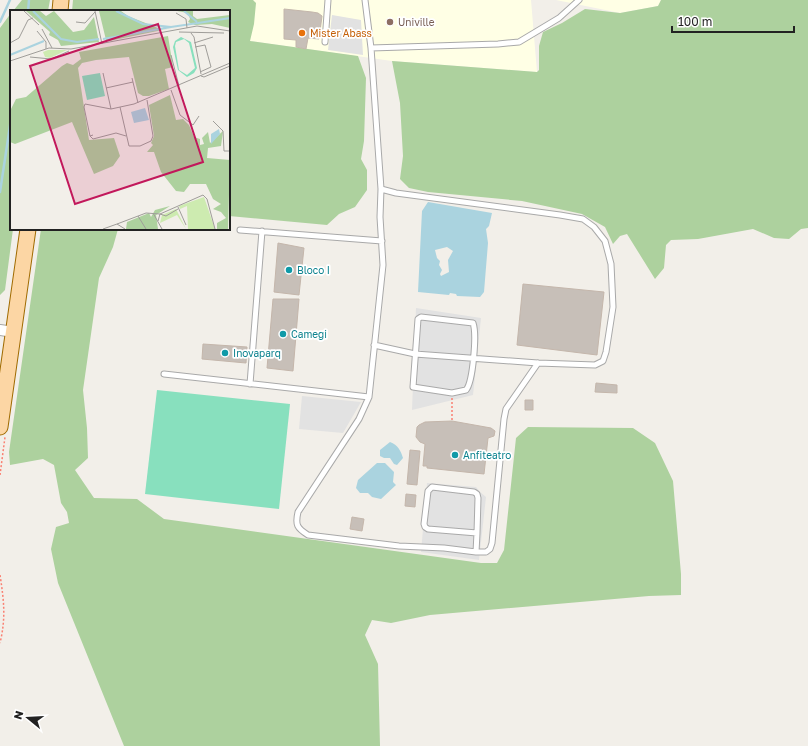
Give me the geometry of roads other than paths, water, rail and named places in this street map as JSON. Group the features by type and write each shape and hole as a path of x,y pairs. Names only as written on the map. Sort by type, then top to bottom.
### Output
{"main road":[{"path":"53,10 55,0"},
{"path":"60,10 61,0"},
{"path":"0,380 3,330 22,230"},
{"path":"0,426 28,230"}],"lane":[{"path":"325,42 327,0"},
{"path":"365,0 371,48 381,189 380,217 383,264 369,397 359,419 298,512 296,521 300,530 308,535 335,539 399,546 486,552 490,549 492,543 506,409 538,363"},
{"path":"371,48 519,42 559,18 579,0"},
{"path":"374,345 415,354 538,363 595,365 603,361 606,352 613,307 611,264 605,241 594,227 583,219 396,193 381,189"},
{"path":"240,230 382,241"},
{"path":"250,384 262,231"},
{"path":"421,317 473,323 473,359 471,377 466,390 452,393 413,387 418,319 421,317"},
{"path":"164,374 369,397"},
{"path":"476,533 426,527 424,524 428,491 432,486 474,492 477,494 476,552"}],"water":[{"path":"428,202 492,213 489,226 486,229 488,243 484,292 480,297 457,296 456,294 450,293 449,295 418,292 422,211","holes":["447,247 453,251 448,260 449,272 441,276 440,274 442,270 439,265 440,261 437,258 435,250"]},
{"path":"390,442 399,448 403,458 397,465 394,464 390,458 380,456 380,450"},
{"path":"377,463 385,463 394,472 393,482 396,485 381,499 372,497 368,493 360,493 356,488 358,480"}],"waterway":[{"path":"0,22 10,0"},
{"path":"28,10 29,0"},
{"path":"0,192 10,126"}],"place":[{"name":"Univille","path":"390,22"},
{"name":"Mister Abass","path":"302,33"},
{"name":"Bloco I","path":"289,270"},
{"name":"Camegi","path":"283,334"},
{"name":"Inovaparq","path":"225,353"},
{"name":"Anfiteatro","path":"455,455"}]}
